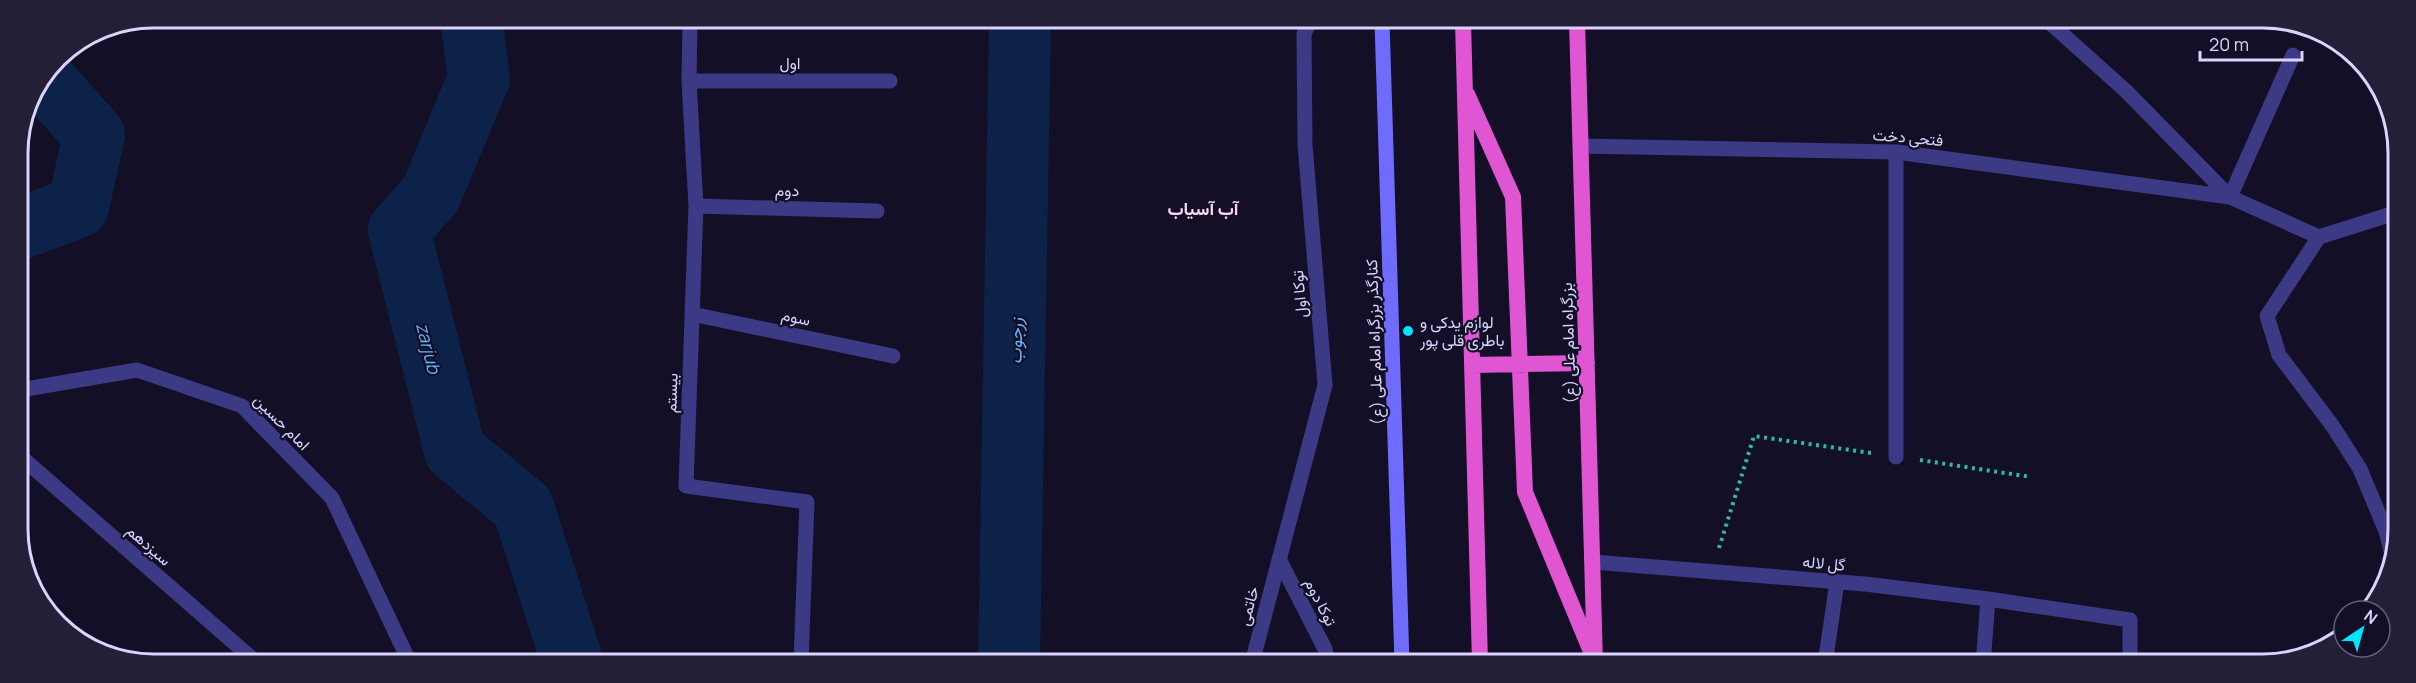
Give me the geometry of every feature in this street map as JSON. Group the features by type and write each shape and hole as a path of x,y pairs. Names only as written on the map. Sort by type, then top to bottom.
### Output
{"highway":[{"path":"1463,28 1480,654"},
{"name":"بزرگراه امام علی (ع)","path":"1577,28 1595,654"},
{"path":"1464,88 1513,197 1525,492 1591,654"},
{"path":"1472,365 1587,363"}],"main road":[{"name":"کنارگذر بزرگراه امام علی (ع)","path":"1382,28 1402,654"}],"street":[{"name":"توکا اول","path":"1279,559 1325,385 1305,145 1305,34 1307,28"},
{"path":"2057,28 2126,90 2230,196 2319,237"},
{"name":"بیستم","path":"690,29 689,81 696,206 686,486 807,502 801,654"},
{"path":"2230,196 2293,56"},
{"name":"اول","path":"689,81 890,81"},
{"name":"فتحی دخت","path":"1581,146 1896,152 2230,196"},
{"path":"1896,152 1896,457"},
{"name":"دوم","path":"696,206 877,211"},
{"path":"2387,539 2360,469 2332,425 2279,355 2267,316 2319,237 2388,215"},
{"name":"سوم","path":"692,314 893,356"},
{"name":"امام حسین","path":"28,389 137,370 242,406 332,498 406,654"},
{"name":"سیزدهم","path":"28,463 247,654"},
{"name":"خاتمی","path":"1254,654 1279,559"},
{"name":"توکا دوم","path":"1279,559 1326,654"},
{"name":"گل لاله","path":"1593,562 1837,582 1988,599 2130,620 2130,654"},
{"path":"1826,654 1837,582"},
{"path":"1984,654 1988,599"}],"path":[{"path":"1711,572 1754,436 2031,477"}],"waterway":[{"name":"zarjub","path":"472,29 479,78 431,194 399,230 455,451 523,507 570,654"},
{"name":"زرجوب","path":"1009,654 1020,29"},
{"name":"zarjub","path":"29,225 78,207 94,135 49,85"}],"place":[{"name":"لوازم یدکی و باطری قلی پور","path":"1408,331"}],"district":[{"name":"آب آسیاب","path":"1203,208"}]}
